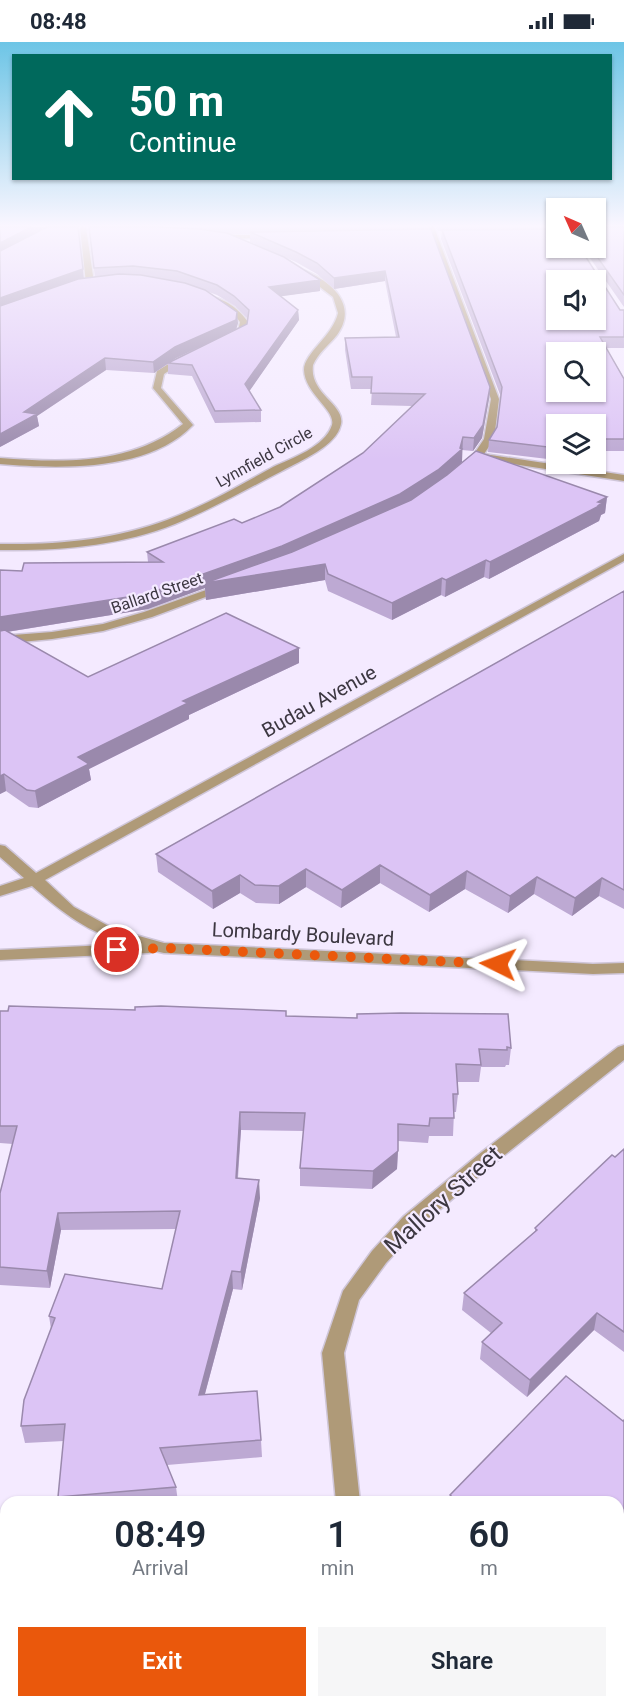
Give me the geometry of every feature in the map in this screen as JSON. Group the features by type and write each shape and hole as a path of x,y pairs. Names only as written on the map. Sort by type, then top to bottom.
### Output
{"street":[{"path":"220,345 242,333 244,322 237,312 222,305"},
{"name":"Lynnfield Circle","path":"0,547 82,542 157,527 202,508 314,450 332,436 337,424 337,413 309,382 308,367 314,355 342,323 344,312 340,305"},
{"path":"460,472 478,456 489,439 495,399 462,305"},
{"path":"0,461 59,463 94,461 159,447 176,437 188,425 183,414 165,401 157,388 160,373 174,363 198,352"},
{"path":"478,456 624,478"},
{"name":"Budau Avenue","path":"34,880 624,557"},
{"name":"Ballard Street","path":"0,640 88,631 136,619 233,583"},
{"name":"Lombardy Boulevard","path":"0,849 69,910 108,933 164,948 593,969 624,968"},
{"path":"0,891 34,880"},
{"path":"0,955 164,948"},
{"name":"Mallory Street","path":"347,1496 333,1353 350,1297 379,1257 410,1223 485,1160 624,1051"}],"building":[{"path":"226,305 237,312 236,320 175,347 153,362 105,358 24,412 37,414 0,434 0,306"},
{"path":"243,305 291,305 298,310 245,384 261,410 215,411 192,365 168,363 247,324 249,310"},
{"path":"392,305 459,305 490,387 483,425 474,438 463,437 460,448 462,449 438,470 400,494 282,546 147,594 0,617 0,570 22,571 24,563 163,562 147,552 234,519 242,523 280,507 363,453 425,394 371,393 372,377 352,377 345,338 399,337"},
{"path":"471,305 546,305 546,330 606,330 606,305 617,305 620,310 624,310 624,337 600,337 603,342 546,342 546,402 606,402 606,348 624,379 624,439 606,439 606,414 546,414 546,447 489,440 497,427 502,387"},
{"path":"476,451 607,497 598,502 602,503 599,505 601,505 490,562 486,560 446,580 442,578 392,603 328,574 325,564 205,583 292,552 411,500"},
{"path":"624,591 624,890 602,878 575,898 537,877 510,896 467,871 430,895 380,865 342,890 306,869 279,886 255,885 240,875 212,891 156,854"},
{"path":"226,613 299,648 183,701 188,703 78,757 89,764 35,791 27,790 4,774 0,776 0,631 5,630 88,677"},
{"path":"9,1006 135,1010 135,1007 161,1006 286,1011 286,1016 357,1018 357,1014 508,1014 511,1048 507,1047 507,1050 479,1049 481,1065 456,1064 458,1094 453,1094 454,1118 430,1118 429,1126 398,1124 398,1151 373,1171 300,1168 305,1113 240,1112 236,1178 259,1180 241,1272 232,1271 199,1395 257,1391 261,1440 160,1448 176,1487 58,1496 65,1424 21,1426 24,1400 55,1318 49,1316 65,1274 162,1289 180,1211 58,1213 47,1271 0,1267 0,1193 17,1126 0,1126 0,1011 8,1011"},
{"path":"624,1149 624,1332 597,1313 530,1380 482,1342 502,1323 464,1293 537,1230 535,1228 612,1155 615,1157"},
{"path":"566,1376 624,1420 624,1496 450,1495"}],"route":[{"path":"117,950 164,948 498,964"}]}
